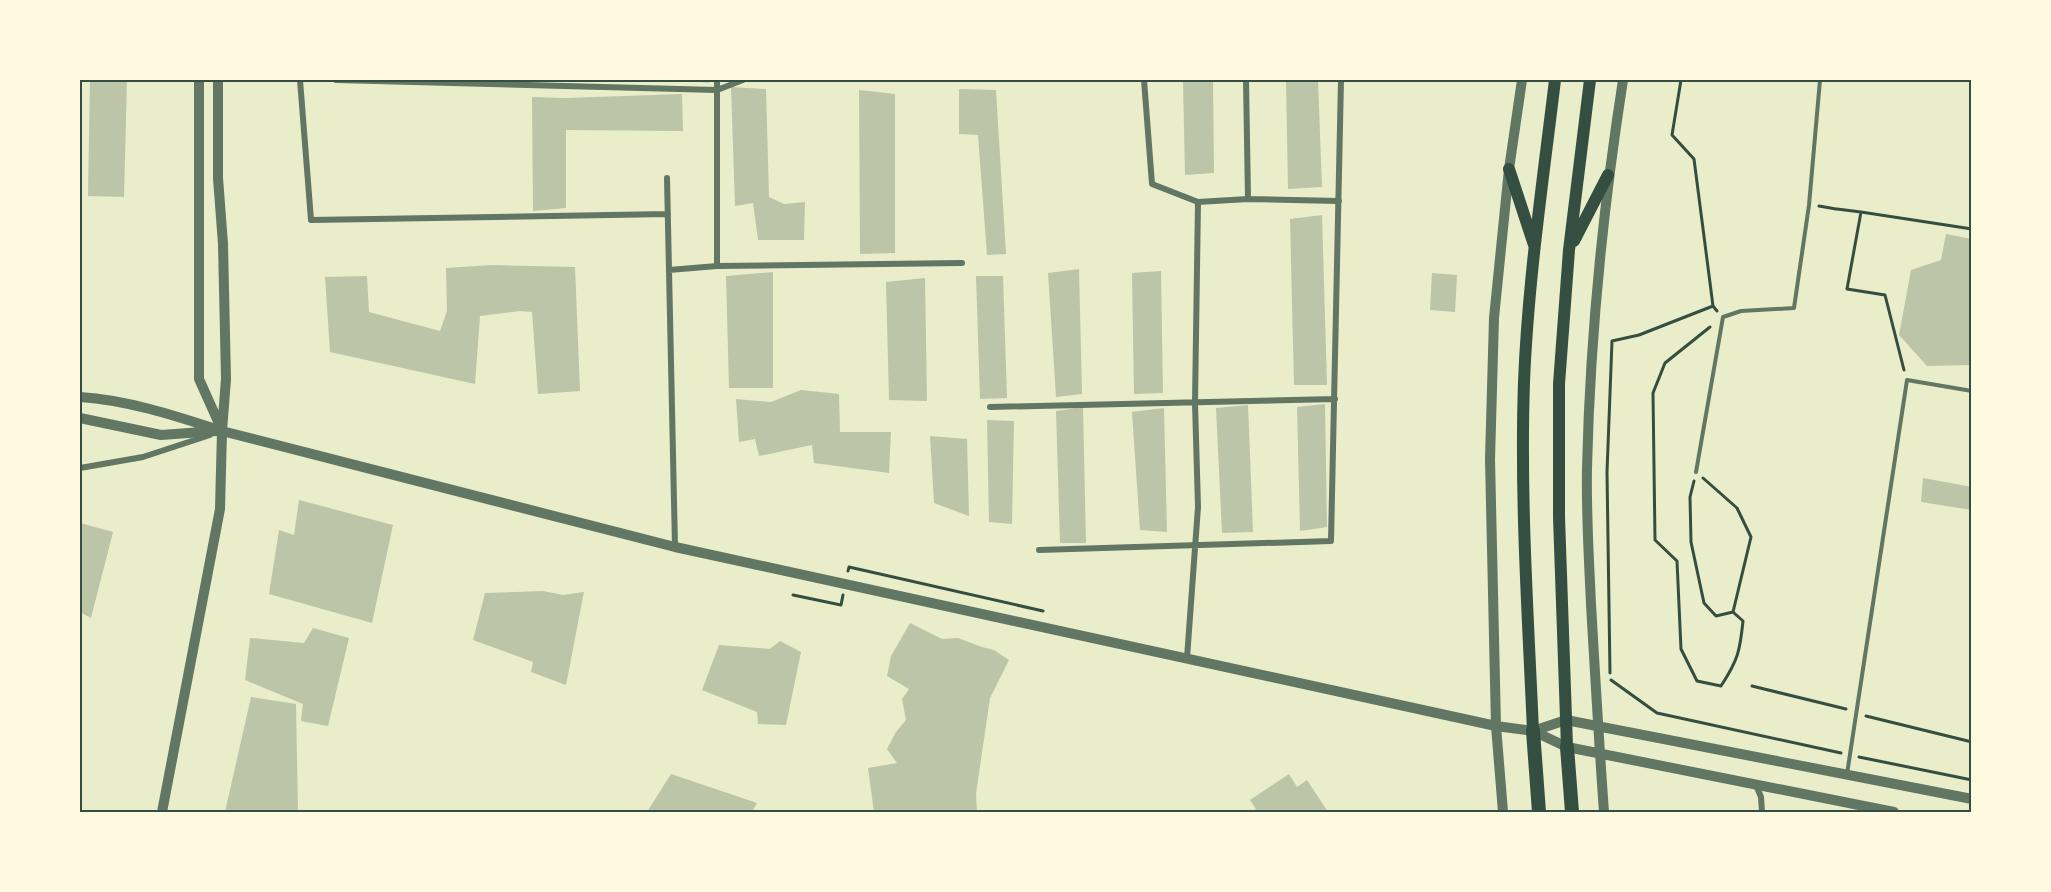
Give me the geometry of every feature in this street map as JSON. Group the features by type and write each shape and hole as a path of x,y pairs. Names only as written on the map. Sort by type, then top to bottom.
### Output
{"highway":[{"path":"1533,731 1539,813"},
{"path":"1567,747 1572,813"}],"main road":[{"path":"1533,731 1523,477 1524,381 1535,249 1555,80"},
{"path":"1567,747 1559,517 1559,384 1569,250 1590,80"},
{"path":"1509,169 1535,249"},
{"path":"1569,250 1608,175"}],"street":[{"path":"199,80 199,379 222,430"},
{"path":"162,813 220,509 226,379 223,244 218,178 218,80"},
{"path":"300,80 311,220 668,214"},
{"path":"336,80 717,90 743,80"},
{"path":"717,80 717,266"},
{"path":"1144,80 1152,184 1198,202 1248,199 1338,201"},
{"path":"1245,80 1248,199"},
{"path":"1039,550 1331,541 1341,80"},
{"path":"1503,813 1496,726 1490,459 1494,318 1509,169 1522,80"},
{"path":"1604,813 1597,726 1587,469 1593,356 1608,175 1623,80"},
{"path":"667,178 675,548"},
{"path":"1187,658 1198,507 1195,403 1198,202"},
{"path":"669,270 717,266 962,263"},
{"path":"80,397 164,412 222,430 675,548 1496,726 1533,731 1567,747 1894,813"},
{"path":"990,406 1335,399"},
{"path":"80,418 161,435 222,430"},
{"path":"80,468 143,457 222,430"},
{"path":"1533,731 1566,720 1971,799"},
{"path":"1756,785 1761,797 1762,813"}],"lane":[{"path":"1696,472 1723,317 1741,311 1794,308 1809,205 1820,80"},
{"path":"1847,775 1907,380 1971,391"}],"path":[{"path":"1682,80 1672,135 1694,159 1713,306 1723,317 1665,363 1653,393 1655,540 1677,561 1681,650 1697,681 1721,686 1736,663 1743,621 1733,612"},
{"path":"1809,205 1971,229"},
{"path":"1837,209 1861,212"},
{"path":"1861,212 1847,289 1885,295 1907,380"},
{"path":"1713,306 1639,334 1612,341 1607,472 1611,681 1657,713 1971,780"},
{"path":"1696,472 1737,508 1751,537 1733,612 1716,615 1704,603 1691,542 1690,497 1696,472"}],"building":[{"path":"90,80 127,80 124,197 88,196"},
{"path":"709,80 709,83 693,81"},
{"path":"1183,80 1213,80 1214,173 1185,175"},
{"path":"1286,80 1318,80 1322,187 1288,189"},
{"path":"731,87 766,89 769,197 784,204 805,202 804,240 758,240 753,203 735,206"},
{"path":"959,89 996,90 1006,254 987,255 978,135 959,134"},
{"path":"859,90 895,94 895,253 860,254"},
{"path":"682,94 683,131 566,130 566,208 533,211 532,97"},
{"path":"1322,215 1327,385 1294,385 1290,219"},
{"path":"1946,234 1972,239 1972,365 1927,366 1899,335 1911,270 1941,260"},
{"path":"492,265 575,267 580,391 538,394 532,312 520,311 480,316 475,384 330,352 325,277 367,276 369,312 440,331 447,311 446,268"},
{"path":"1079,269 1082,394 1056,397 1048,273"},
{"path":"1161,271 1163,393 1134,394 1132,273"},
{"path":"773,272 773,388 729,388 726,276"},
{"path":"1432,273 1457,275 1455,312 1430,310"},
{"path":"976,276 1003,276 1007,398 980,399"},
{"path":"925,278 927,401 889,400 886,282"},
{"path":"801,390 839,394 840,432 891,432 889,473 814,463 812,445 759,456 755,439 739,442 736,399 771,402"},
{"path":"1325,404 1327,527 1300,531 1297,407"},
{"path":"1248,405 1253,532 1222,533 1216,408"},
{"path":"1083,407 1086,543 1060,543 1056,411"},
{"path":"1164,408 1167,532 1140,530 1132,412"},
{"path":"987,420 1014,421 1012,524 989,522"},
{"path":"930,436 967,439 969,516 934,503"},
{"path":"1923,478 1972,487 1972,510 1921,502"},
{"path":"299,500 393,525 372,623 269,594 279,530 294,535"},
{"path":"80,523 113,532 91,618 80,612"},
{"path":"543,591 563,595 584,592 566,685 531,672 533,662 473,640 485,593"},
{"path":"910,623 942,639 958,638 994,650 1009,660 990,698 976,794 977,812 874,812 868,768 897,763 887,749 906,720 902,699 909,689 887,676 891,656"},
{"path":"313,628 349,638 328,726 301,721 303,704 245,680 250,638 304,643"},
{"path":"780,641 801,652 786,725 758,724 757,712 702,690 719,645 770,649"},
{"path":"251,697 296,704 298,812 225,812"},
{"path":"671,774 757,803 752,812 647,812"},
{"path":"1289,774 1297,787 1307,780 1328,812 1250,812 1256,809 1250,800"}]}
